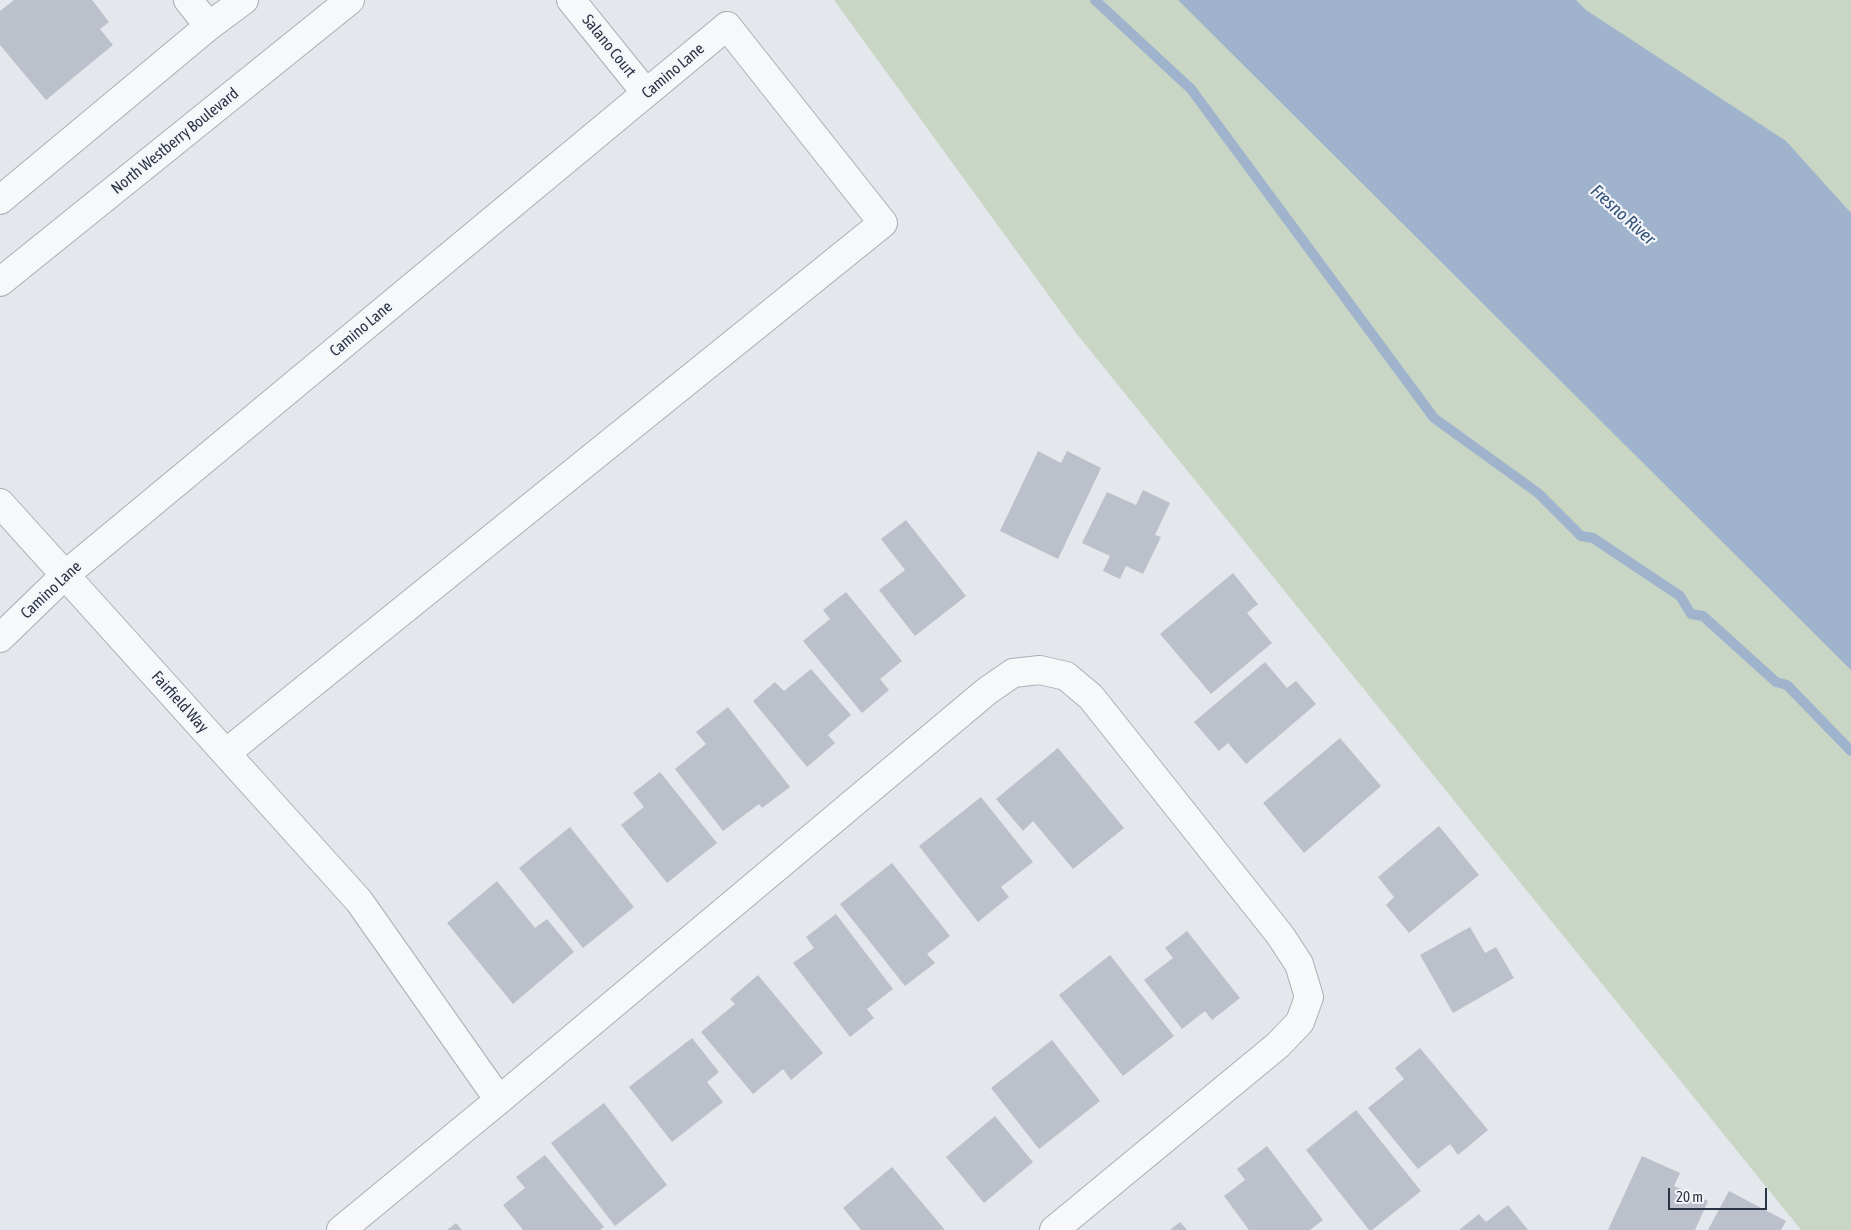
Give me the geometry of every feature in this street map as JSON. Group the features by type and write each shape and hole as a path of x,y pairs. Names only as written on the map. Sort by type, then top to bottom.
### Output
{"street":[{"path":"188,0 209,26"},
{"path":"0,200 209,26 244,0"},
{"name":"North Westberry Boulevard","path":"0,282 350,0"},
{"name":"Salano Court","path":"571,0 646,93"},
{"name":"Camino Lane","path":"0,638 65,575 727,26 882,223 226,753"},
{"name":"Fairfield Way","path":"0,503 359,901 499,1100"},
{"path":"341,1230 987,691 1013,673 1040,670 1066,676 1091,697 1280,935 1299,964 1309,997 1300,1022 1278,1045 1054,1230"}],"green space":[{"path":"834,0 1851,0 1851,1230 1801,1230 1076,333"}],"water":[{"name":"Fresno River","path":"1178,0 1576,0 1586,10 1786,141 1851,213 1851,670"}],"building":[{"path":"14,0 92,0 109,22 100,29 113,45 46,100 0,45 0,11"},
{"path":"1038,451 1061,463 1067,451 1101,468 1058,559 1000,531"},
{"path":"1143,490 1170,503 1155,535 1161,537 1143,574 1126,566 1120,579 1103,571 1110,556 1082,543 1107,492 1136,505"},
{"path":"906,520 966,596 915,636 879,590 905,570 881,539"},
{"path":"1233,573 1258,604 1247,613 1272,643 1211,694 1160,634"},
{"path":"846,592 902,661 880,679 889,690 862,713 803,641 830,619 823,610"},
{"path":"1265,662 1287,688 1296,681 1316,704 1246,764 1228,743 1219,751 1194,722"},
{"path":"811,669 851,715 828,735 835,743 807,767 753,701 775,682 784,691"},
{"path":"728,707 790,787 762,808 759,804 723,831 675,769 706,744 696,732"},
{"path":"1340,738 1381,786 1304,853 1263,803"},
{"path":"1058,748 1124,828 1073,869 1033,821 1023,831 996,799"},
{"path":"660,772 717,843 667,883 621,825 644,807 633,793"},
{"path":"981,797 1033,862 1001,887 1009,897 978,922 919,846"},
{"path":"1439,826 1479,875 1409,933 1386,905 1394,897 1378,877"},
{"path":"570,827 634,907 583,948 519,868"},
{"path":"892,863 950,936 927,954 935,963 905,986 840,904"},
{"path":"497,881 535,928 547,919 574,952 513,1004 447,923"},
{"path":"836,914 893,989 867,1009 874,1018 850,1037 793,963 814,948 806,937"},
{"path":"1470,927 1485,953 1496,947 1514,978 1453,1013 1420,955"},
{"path":"1187,931 1240,998 1212,1020 1205,1011 1182,1029 1144,980 1173,958 1165,948"},
{"path":"1110,955 1174,1036 1123,1076 1059,995"},
{"path":"758,975 823,1053 791,1080 783,1069 753,1094 701,1032 735,1004 730,999"},
{"path":"692,1038 719,1072 707,1082 723,1102 672,1142 629,1087"},
{"path":"1052,1040 1100,1101 1039,1149 991,1088"},
{"path":"1420,1048 1488,1130 1458,1155 1450,1144 1418,1169 1368,1108 1404,1079 1395,1068"},
{"path":"604,1103 667,1185 615,1226 551,1143"},
{"path":"1356,1110 1421,1191 1372,1230 1369,1230 1306,1150"},
{"path":"995,1116 1033,1162 984,1203 946,1157"},
{"path":"1267,1146 1323,1220 1310,1230 1249,1230 1224,1196 1245,1180 1237,1169"},
{"path":"545,1155 604,1227 600,1230 523,1230 503,1205 525,1188 516,1177"},
{"path":"1642,1156 1680,1173 1674,1186 1708,1201 1695,1230 1608,1230"},
{"path":"892,1167 945,1230 861,1230 843,1208"},
{"path":"1729,1191 1786,1221 1781,1230 1708,1230"},
{"path":"1508,1205 1528,1230 1459,1230 1479,1214 1486,1222"},
{"path":"1180,1222 1187,1230 1170,1230"},
{"path":"456,1223 462,1230 447,1230"}],"waterway":[{"path":"1095,0 1191,89 1434,418 1538,493 1581,536 1593,538 1680,596 1691,614 1703,616 1776,682 1787,685 1851,751"}]}
